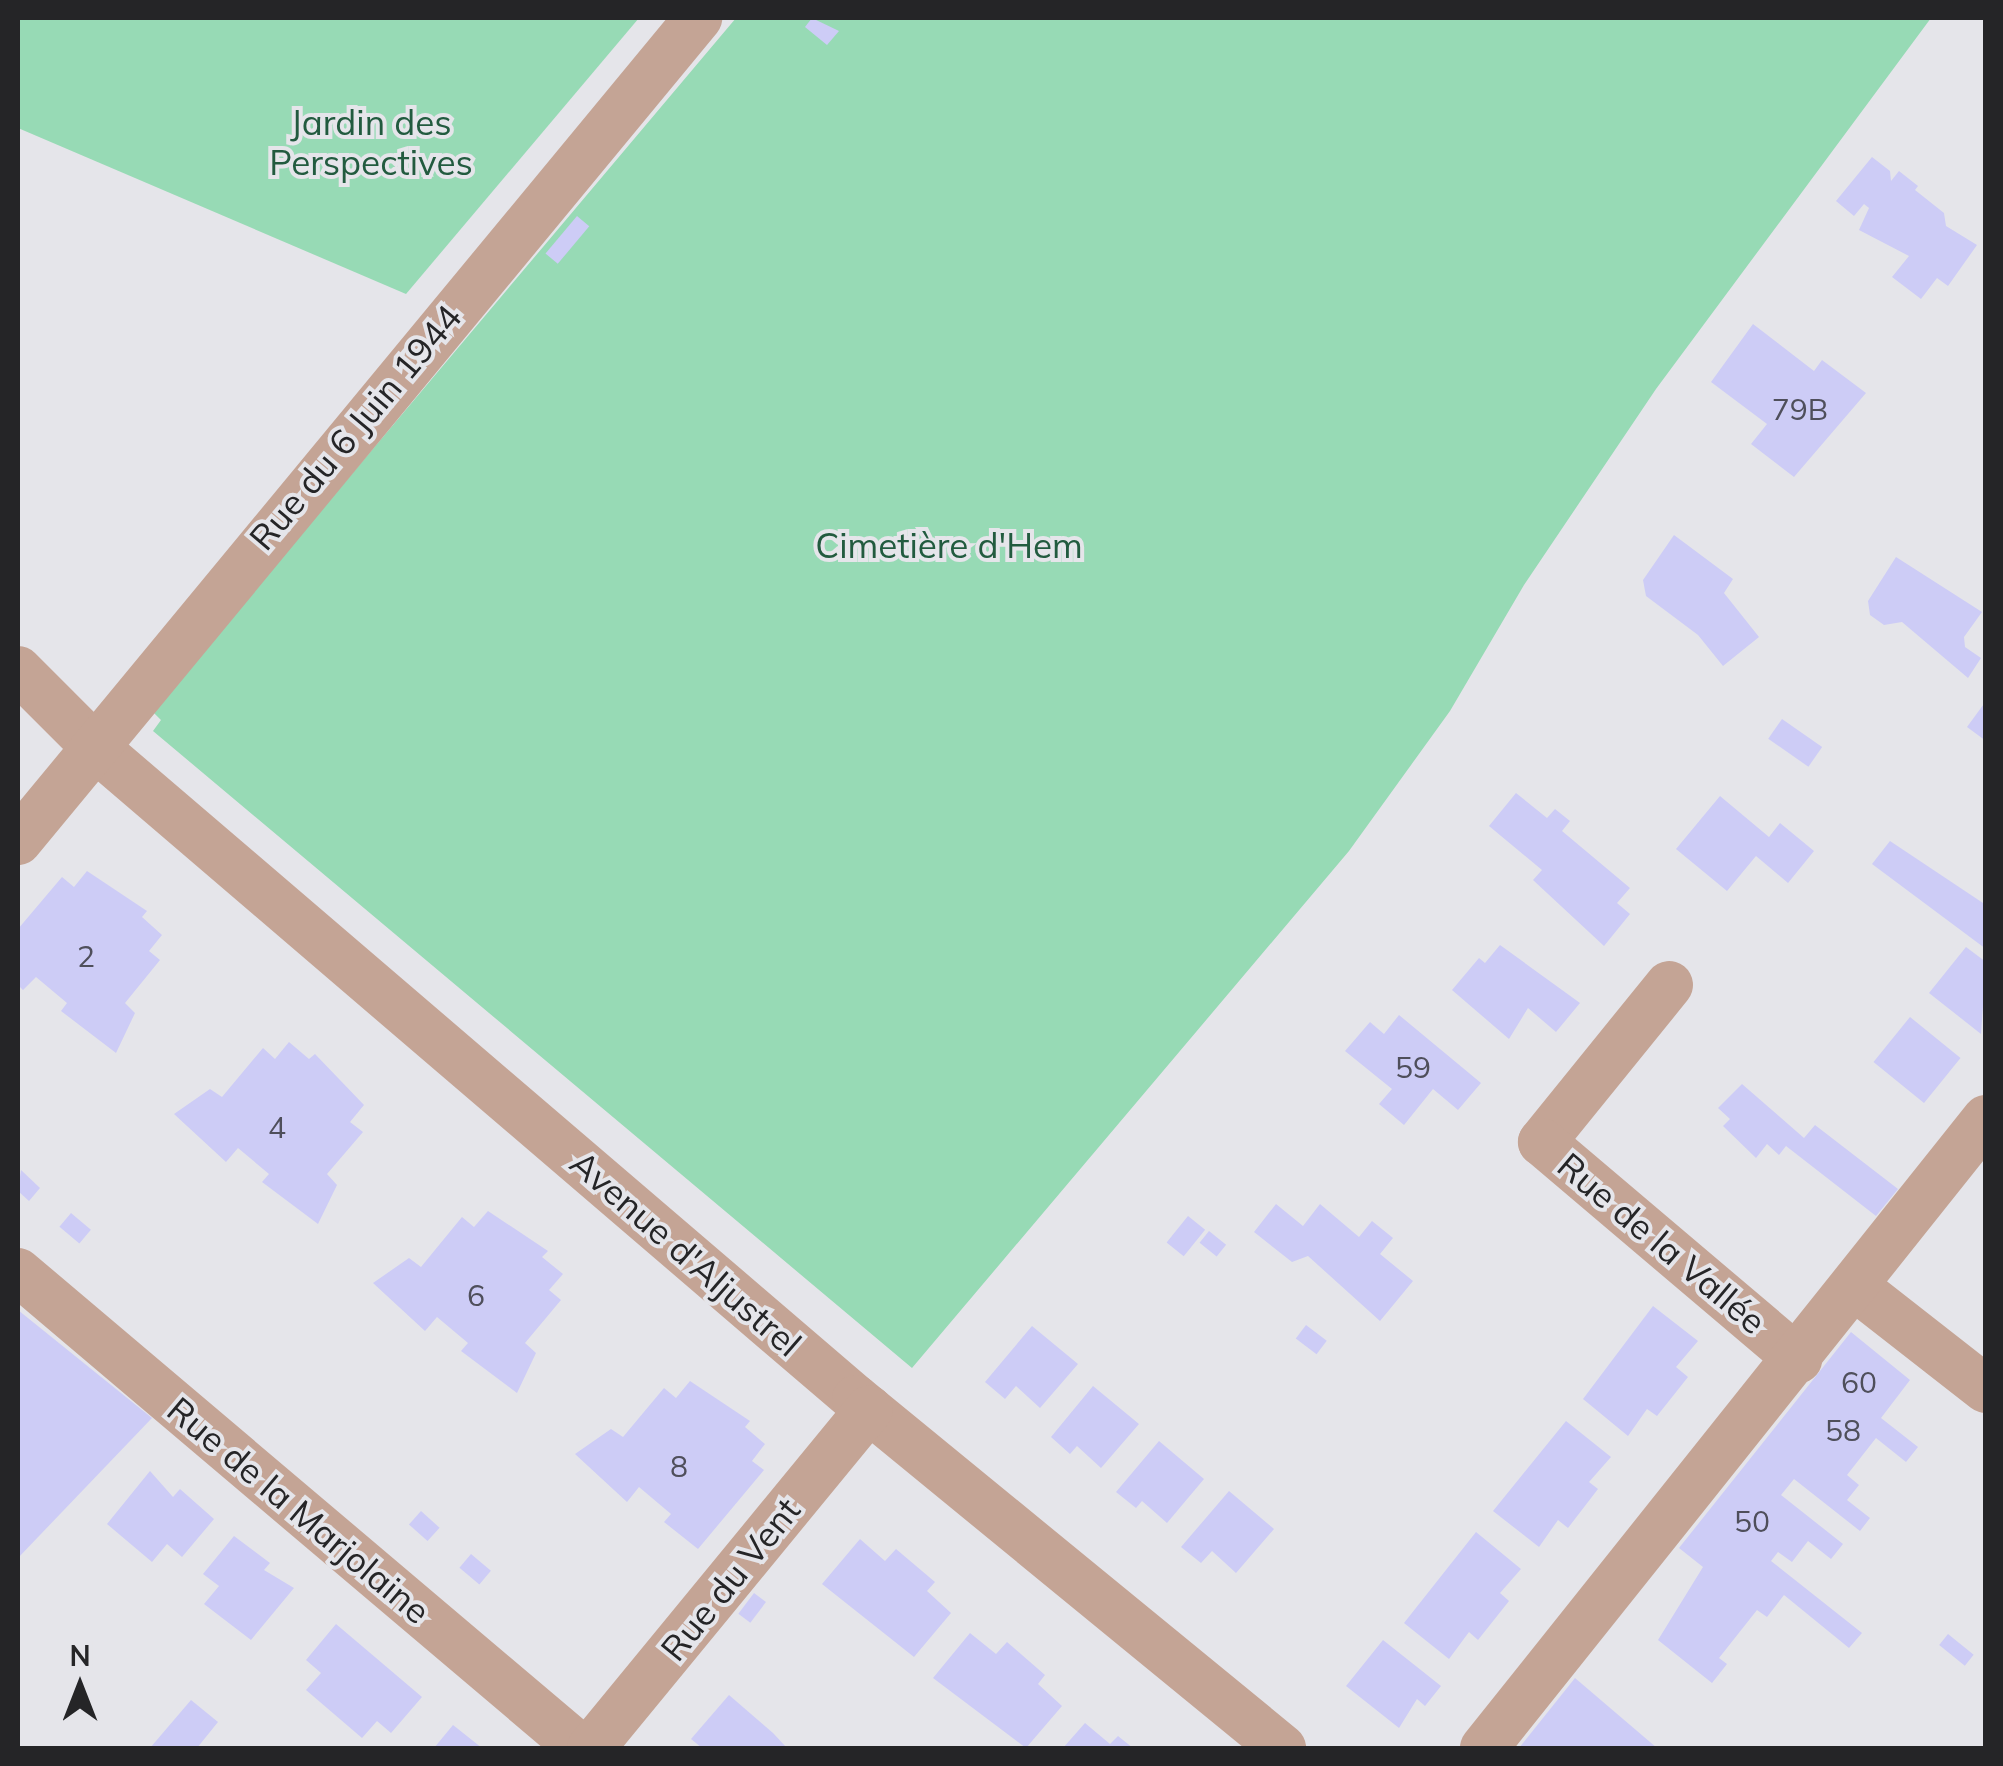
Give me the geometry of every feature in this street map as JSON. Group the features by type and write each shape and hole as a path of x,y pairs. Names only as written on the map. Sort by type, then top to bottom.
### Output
{"street":[{"name":"Rue du 6 Juin 1944","path":"18,841 97,749 129,699 698,18"},
{"name":"Avenue d'Aljustrel","path":"18,670 97,749 870,1410 1282,1748"},
{"name":"Avenue d'Aljustrel","path":"18,706 97,749"},
{"name":"Rue de la Vallée","path":"1669,985 1542,1142 1798,1359"},
{"name":"Rue de la Vallée","path":"1484,1748 1986,1119"},
{"name":"Rue de la Marjolaine","path":"18,1272 580,1748"},
{"path":"1854,1286 1986,1389"},
{"name":"Rue du Vent","path":"591,1748 870,1410"}],"green space":[{"name":"Jardin des Perspectives","path":"18,18 639,18 406,294 18,128"},
{"name":"Cimetière d'Hem","path":"736,18 1931,18 1656,389 1524,585 1450,711 1349,851 912,1368 153,731 161,720 152,711"}],"building":[{"path":"812,18 839,31 827,45 805,27"},
{"path":"1872,157 1890,171 1891,181 1899,171 1918,186 1915,190 1944,213 1946,226 1977,245 1948,286 1937,278 1921,299 1892,277 1909,256 1859,230 1869,208 1864,204 1854,216 1836,201"},
{"path":"577,216 589,226 558,264 546,254"},
{"path":"1753,324 1814,371 1822,360 1866,393 1794,477 1751,444 1767,424 1711,382"},
{"path":"1674,535 1733,579 1724,593 1759,637 1723,666 1698,635 1646,596 1643,580"},
{"path":"1896,557 1982,612 1964,637 1965,647 1981,658 1968,678 1902,622 1884,625 1870,615 1868,601"},
{"path":"1986,701 1986,741 1967,727"},
{"path":"1782,719 1822,747 1808,767 1768,739"},
{"path":"1516,793 1547,818 1555,809 1570,821 1562,831 1630,888 1617,903 1630,914 1604,946 1533,880 1542,870 1489,826"},
{"path":"1720,796 1769,837 1780,823 1814,851 1788,883 1756,856 1727,891 1676,849"},
{"path":"1890,841 1986,905 1986,949 1872,864"},
{"path":"87,871 147,911 142,917 162,935 149,951 160,960 125,1003 135,1013 116,1053 61,1011 67,1003 36,977 23,990 18,985 18,929 62,877 74,887"},
{"path":"1500,945 1580,1003 1556,1032 1528,1008 1509,1039 1452,990 1479,958 1485,963"},
{"path":"1966,947 1986,962 1981,1034 1929,993"},
{"path":"1399,1015 1481,1083 1458,1110 1433,1089 1404,1125 1379,1104 1392,1089 1345,1051 1370,1022 1384,1034"},
{"path":"1910,1017 1961,1058 1924,1103 1873,1062"},
{"path":"289,1042 309,1059 315,1054 364,1105 350,1122 363,1132 327,1174 337,1185 318,1224 262,1182 269,1174 238,1148 226,1162 174,1114 210,1089 222,1097 263,1048 275,1059"},
{"path":"1742,1084 1804,1138 1815,1125 1898,1189 1876,1216 1786,1146 1779,1155 1767,1144 1756,1158 1723,1126 1730,1119 1718,1108"},
{"path":"21,1170 40,1188 29,1201 18,1191"},
{"path":"1276,1204 1303,1226 1320,1204 1359,1237 1372,1221 1393,1238 1380,1254 1413,1281 1380,1321 1308,1256 1292,1262 1254,1232"},
{"path":"488,1211 548,1251 542,1257 563,1274 549,1290 561,1300 525,1343 536,1353 517,1393 461,1351 468,1343 437,1317 425,1331 373,1283 409,1258 421,1267 462,1217 474,1227"},
{"path":"71,1213 91,1230 79,1244 59,1227"},
{"path":"1188,1216 1205,1230 1184,1256 1167,1242"},
{"path":"1209,1231 1226,1245 1217,1257 1200,1243"},
{"path":"1653,1306 1698,1341 1676,1367 1688,1377 1657,1416 1647,1409 1628,1436 1583,1399"},
{"path":"18,1310 152,1418 18,1558"},
{"path":"1306,1325 1327,1341 1317,1354 1296,1339"},
{"path":"1032,1326 1078,1364 1040,1408 1016,1386 1005,1399 985,1382"},
{"path":"1851,1332 1910,1380 1881,1418 1918,1447 1906,1462 1876,1438 1847,1475 1859,1485 1847,1500 1870,1518 1860,1531 1794,1479 1781,1495 1843,1544 1831,1559 1808,1541 1792,1562 1778,1552 1771,1561 1862,1633 1849,1648 1784,1595 1767,1617 1757,1610 1719,1658 1727,1664 1712,1683 1658,1640 1703,1567 1679,1548"},
{"path":"690,1381 750,1421 745,1427 765,1444 752,1461 764,1470 698,1549 664,1522 671,1514 639,1487 627,1502 575,1454 611,1429 623,1437 664,1388 676,1398"},
{"path":"1093,1386 1139,1424 1101,1468 1077,1446 1070,1454 1051,1437"},
{"path":"1566,1421 1611,1457 1589,1482 1598,1489 1568,1528 1558,1520 1539,1547 1493,1511"},
{"path":"1159,1441 1204,1479 1167,1523 1142,1501 1136,1508 1116,1492"},
{"path":"150,1471 173,1497 180,1489 214,1519 182,1557 167,1544 152,1562 107,1524"},
{"path":"1229,1491 1274,1529 1236,1573 1212,1551 1201,1563 1181,1547"},
{"path":"421,1511 440,1528 428,1541 409,1524"},
{"path":"1476,1532 1521,1569 1500,1593 1509,1601 1478,1640 1469,1632 1449,1659 1404,1623"},
{"path":"234,1536 270,1563 264,1570 294,1588 251,1640 204,1604 219,1586 203,1574"},
{"path":"860,1539 885,1561 896,1549 935,1582 927,1591 951,1613 914,1657 822,1584"},
{"path":"471,1554 491,1571 479,1585 459,1568"},
{"path":"754,1593 766,1602 750,1623 738,1614"},
{"path":"336,1624 422,1697 391,1733 377,1721 362,1738 306,1690 321,1673 306,1660"},
{"path":"970,1633 996,1654 1007,1642 1045,1675 1038,1684 1062,1706 1026,1748 933,1678"},
{"path":"1948,1634 1974,1655 1965,1666 1939,1645"},
{"path":"1383,1640 1441,1686 1425,1706 1417,1699 1399,1728 1346,1686"},
{"path":"1575,1678 1657,1748 1519,1748"},
{"path":"729,1695 787,1748 702,1748 691,1739"},
{"path":"191,1700 218,1722 197,1748 150,1748"},
{"path":"1085,1723 1110,1744 1118,1736 1133,1748 1063,1748"},
{"path":"453,1725 482,1748 434,1748"}]}
